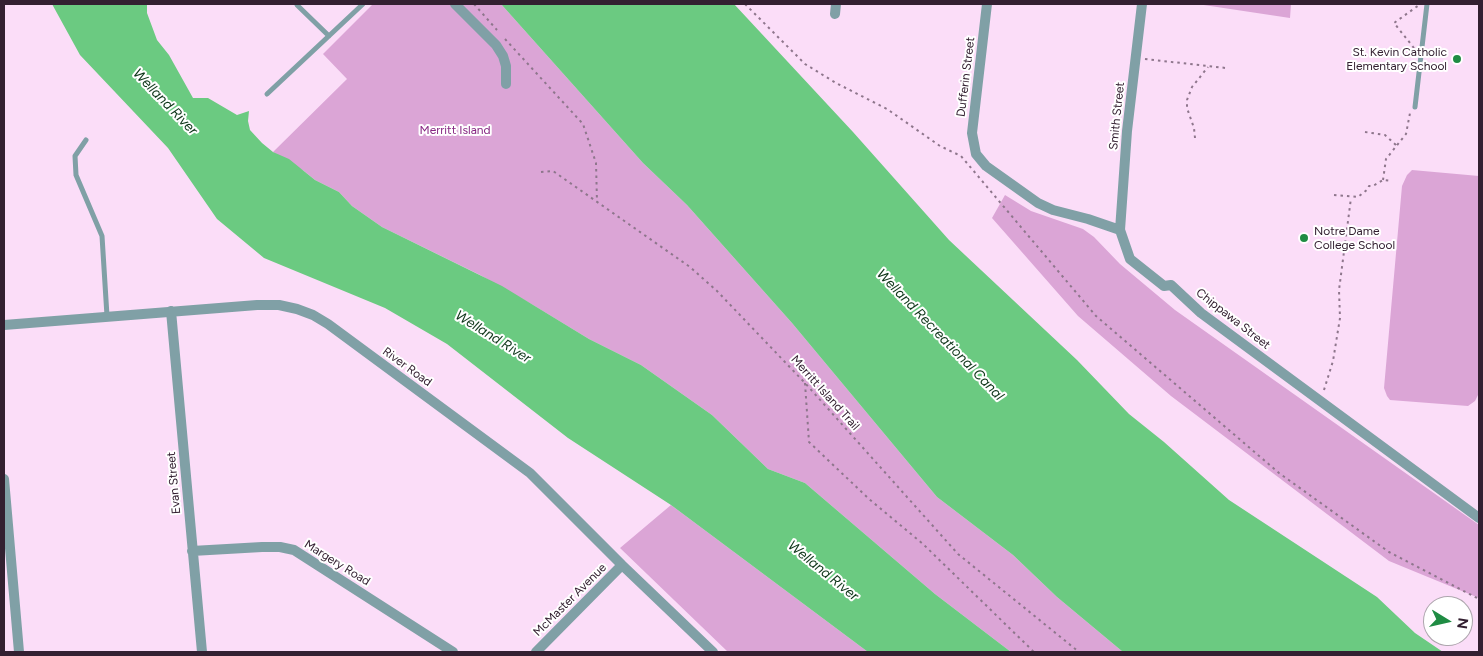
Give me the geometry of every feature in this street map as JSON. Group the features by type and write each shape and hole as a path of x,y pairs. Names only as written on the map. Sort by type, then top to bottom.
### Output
{"street":[{"path":"455,4 496,45 503,56 506,66 506,84"},
{"name":"Dufferin Street","path":"987,4 972,132 976,154 986,166 1038,203 1053,210 1120,230"},
{"name":"Smith Street","path":"1120,230 1127,131 1142,4"},
{"name":"Chippawa Street","path":"1120,230 1130,259 1164,286 1171,285 1201,313 1479,518"},
{"name":"River Road","path":"4,325 257,305 279,305 313,315 519,464 713,652"},
{"name":"Evan Street","path":"171,311 202,652"},
{"path":"4,479 19,652"},
{"name":"Margery Road","path":"192,551 262,547 280,547 294,550 453,652"},
{"name":"McMaster Avenue","path":"536,652 622,565"}],"lane":[{"path":"267,94 363,4"},
{"path":"1415,107 1426,4"},
{"path":"298,5 328,36"},
{"path":"86,140 75,156 76,175 102,236 107,316"}],"path":[{"path":"474,4 499,32"},
{"path":"745,4 810,68 887,109 940,146 961,156 1096,316 1279,473 1389,552 1479,599"},
{"path":"1420,4 1394,23 1420,56"},
{"path":"506,39 583,124 596,163 598,202"},
{"path":"1136,58 1226,68"},
{"path":"1195,138 1194,128 1187,108 1187,100 1192,87 1208,66"},
{"path":"1383,180 1386,159 1406,134 1409,113 1415,107"},
{"path":"1364,132 1385,135 1397,146"},
{"name":"Merritt Island Trail","path":"541,172 553,171 690,267 717,291 804,383 958,554 1078,652"},
{"path":"1366,185 1373,186 1383,180 1392,181"},
{"path":"1334,195 1351,198 1358,197 1369,186"},
{"path":"1320,401 1333,360 1341,308 1339,290 1351,198"},
{"path":"804,383 809,442 868,499 923,544 1034,652"}],"green space":[{"name":"Merritt Island","path":"373,4 501,4 643,163 687,205 792,323 937,497 1013,555 1057,597 1123,652 1011,652 935,594 805,483 768,469 712,415 641,365 589,339 480,275 382,227 352,206 339,192 315,180 273,152 347,79 323,54"},
{"path":"1197,4 1291,4 1290,18"},
{"path":"1412,170 1479,176 1479,393 1475,401 1468,406 1390,400 1384,388 1402,186 1407,175"},
{"path":"1005,195 1031,211 1083,229 1094,237 1120,264 1175,310 1479,525 1479,598 1389,561 1171,396 1078,316 992,218"},
{"path":"671,505 868,652 728,652 620,548"}],"water":[{"name":"Welland River","path":"52,4 147,4 147,13 157,40 169,55 193,98 208,98 237,115 249,111 248,121 250,130 262,143 273,152 289,159 315,180 339,192 352,206 382,227 502,286 589,339 641,365 712,415 768,469 805,483 935,594 1011,652 868,652 671,505 568,438 447,344 385,308 264,258 217,219 168,148 80,55"},
{"name":"Welland Recreational Canal","path":"501,4 734,4 853,132 949,240 1077,360 1129,414 1164,442 1229,500 1377,597 1423,638 1423,646 1434,646 1443,652 1123,652 1057,597 1013,555 937,497 792,323 687,205 643,163"}],"place":[{"name":"St. Kevin Catholic Elementary School","path":"1457,59"},
{"name":"Notre Dame College School","path":"1304,238"}]}
